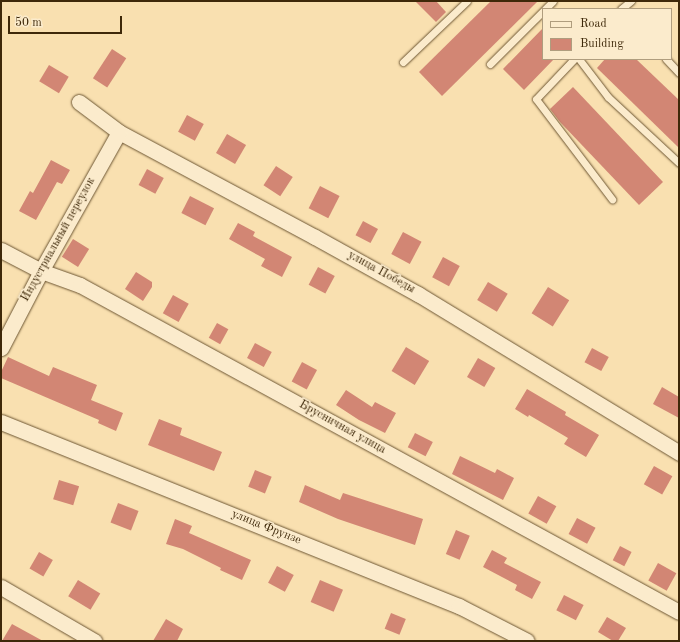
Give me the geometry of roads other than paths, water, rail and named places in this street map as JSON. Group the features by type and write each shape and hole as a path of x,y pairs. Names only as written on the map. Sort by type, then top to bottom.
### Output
{"street":[{"name":"улица Победы","path":"79,102 119,132 418,294 679,453"},
{"name":"Индустриальный переулок","path":"1,348 41,271 119,132"},
{"name":"Брусничная улица","path":"1,250 41,271 80,285 679,612"},
{"name":"улица Фрунзе","path":"1,422 459,606 527,641"},
{"path":"1,587 94,641"}],"lane":[{"path":"403,62 467,1"},
{"path":"622,8 631,1"},
{"path":"490,64 542,12"},
{"path":"573,60 536,99 612,199"},
{"path":"580,60 608,97 679,163"},
{"path":"667,60 679,73"}]}
